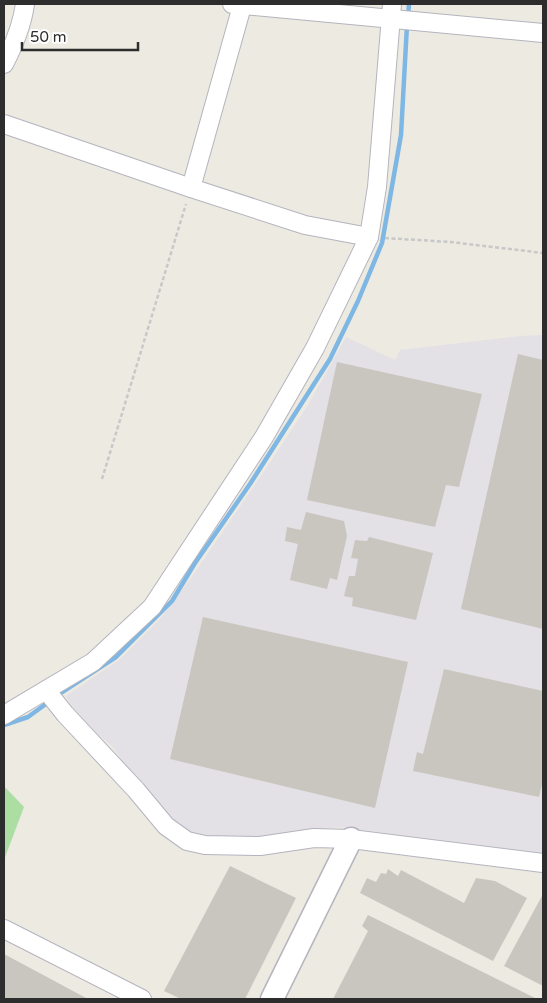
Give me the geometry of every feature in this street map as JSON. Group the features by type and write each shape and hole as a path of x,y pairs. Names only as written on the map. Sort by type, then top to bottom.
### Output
{"street":[{"path":"4,64 15,43 24,16 25,4"},
{"path":"191,188 237,5 391,11 543,33"},
{"path":"4,715 93,662 152,607 264,437 315,348 370,237 377,187 391,11"},
{"path":"4,124 305,225 370,237"},
{"path":"46,690 65,714 136,790 166,826 187,841 205,845 260,846 314,838 351,839 543,863"},
{"path":"272,999 351,839"},
{"path":"4,929 142,999"}],"path":[{"path":"102,479 191,188"},
{"path":"370,237 450,242 543,252"}],"shaded area":[{"path":"543,335 543,853 339,827 252,838 184,834 162,806 129,771 113,747 79,718 66,696 119,660 159,620 189,581 271,461 308,405 346,337 395,360 400,350"}],"green space":[{"path":"4,786 24,807 4,860"}],"building":[{"path":"518,354 543,360 543,629 461,609"},
{"path":"337,362 482,394 459,487 446,485 435,527 307,500"},
{"path":"306,512 344,521 347,536 337,580 330,578 327,589 290,580 298,544 285,541 287,527 301,530"},
{"path":"369,537 433,553 416,620 352,606 353,598 344,596 349,576 355,576 358,559 351,558 355,540 367,541"},
{"path":"203,617 408,662 375,808 170,759"},
{"path":"444,669 543,691 543,780 539,797 413,771 417,752 423,754"},
{"path":"230,866 296,898 245,999 181,999 164,991"},
{"path":"388,869 398,876 401,870 464,903 476,878 495,881 527,898 493,961 360,893 367,878 376,882 381,873 386,874"},
{"path":"543,894 543,986 504,966"},
{"path":"368,915 537,999 333,999 368,931 362,926"},
{"path":"4,954 88,999 4,999"}],"waterway":[{"path":"408,17 409,4"},
{"path":"56,696 116,657 172,601 195,563 250,484 330,359 358,301 382,243 401,135 407,25"},
{"path":"4,725 28,717 50,701"}]}
